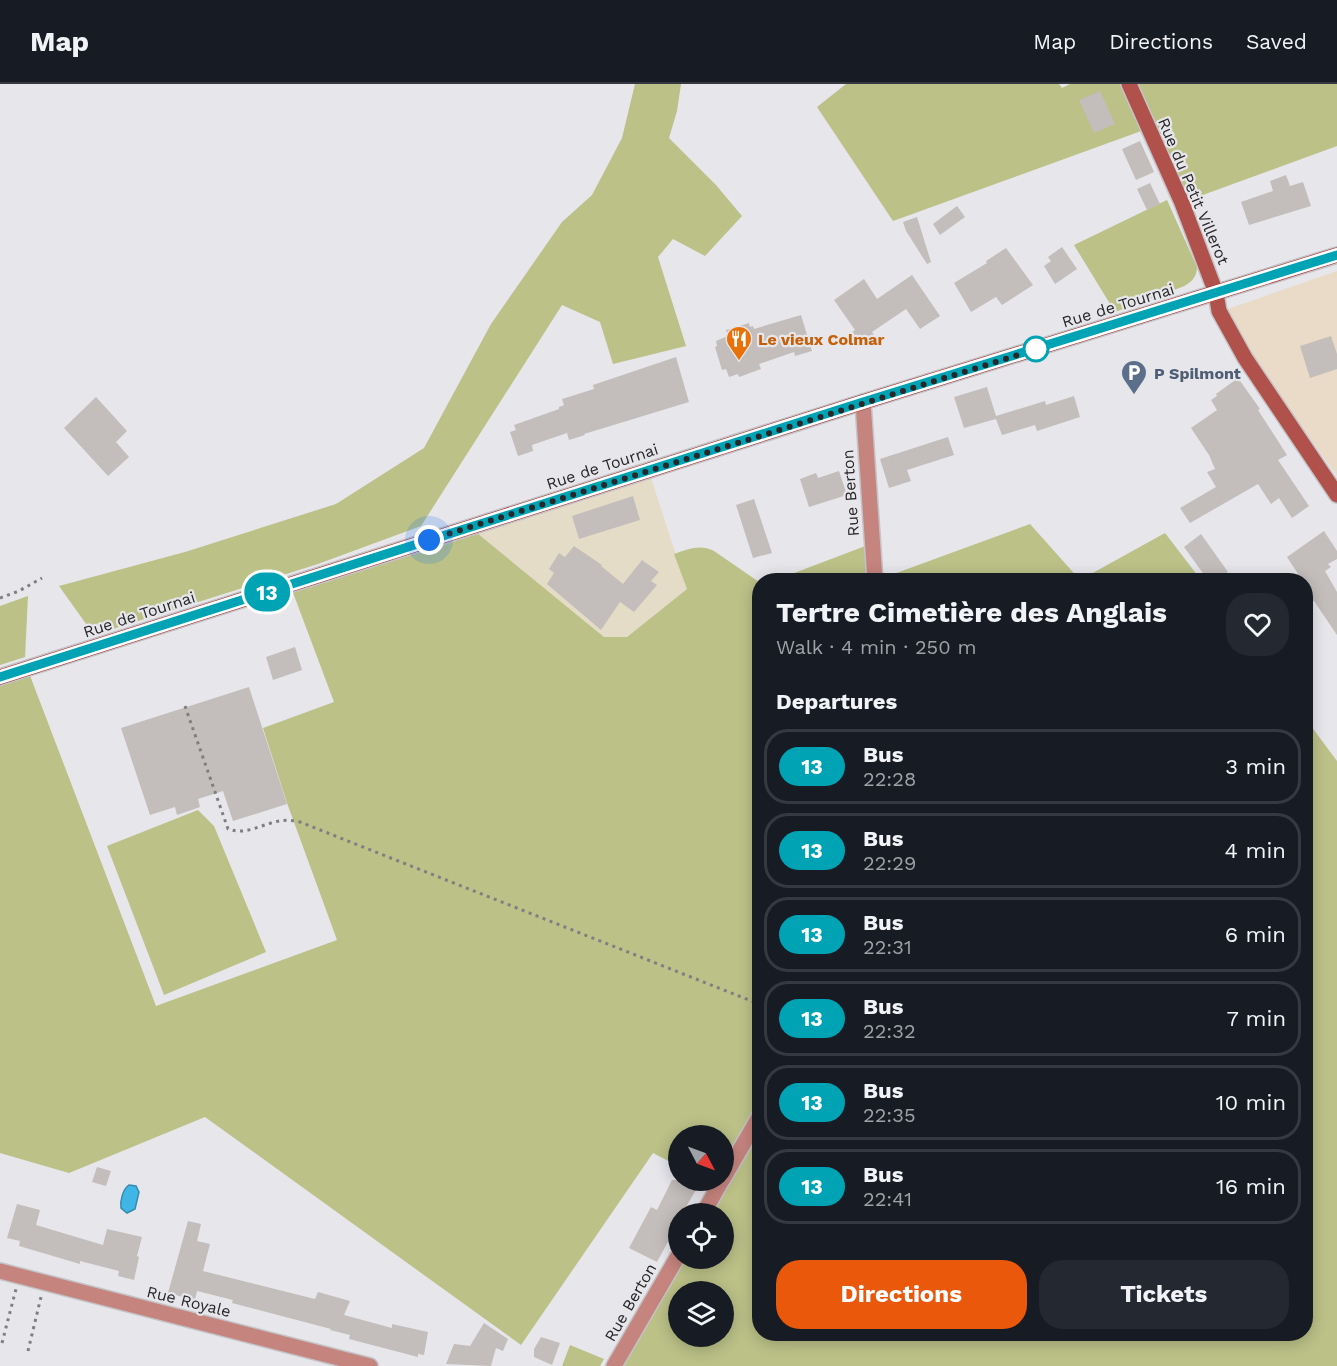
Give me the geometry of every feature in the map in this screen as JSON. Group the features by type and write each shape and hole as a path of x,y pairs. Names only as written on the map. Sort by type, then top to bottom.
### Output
{"main road":[{"name":"Rue de Tournai","path":"0,677 863,402 1337,255"}],"street":[{"name":"Rue du Petit Villerot","path":"1129,84 1182,203 1216,293 1219,311 1245,358 1337,495"},
{"name":"Rue Berton","path":"863,402 875,573"},
{"path":"734,1161 752,1129"},
{"name":"Rue Berton","path":"614,1366 670,1269"},
{"name":"Rue Royale","path":"0,1271 370,1366"}],"path":[{"path":"0,598 19,591 42,578"},
{"path":"185,706 228,830 239,833 283,819 300,822 752,1001"},
{"path":"2,1343 19,1276"},
{"path":"28,1351 45,1282"}],"shaded area":[{"path":"1337,271 1337,476 1253,358 1225,310"},
{"path":"651,478 687,589 627,637 604,637 477,533"}],"green space":[{"path":"635,84 681,84 677,111 669,138 716,185 742,216 705,256 673,239 658,257 686,346 613,364 600,322 562,305 421,526 318,564 94,635 59,586 185,552 336,504 424,448 491,324 562,222 592,195 622,138"},
{"path":"846,84 1059,84 1062,88 1070,84 1123,84 1144,130 893,221 817,107"},
{"path":"1135,84 1337,84 1337,146 1189,200"},
{"path":"1167,200 1197,267 1195,277 1182,287 1115,312 1074,245"},
{"path":"1030,524 1074,573 896,573"},
{"path":"477,533 604,637 627,637 687,589 674,554 694,548 709,549 752,577 752,1117 734,1150 734,1125 668,1125 668,1161 653,1153 521,1345 205,1117 69,1173 0,1153 0,683 29,673 156,1006 337,940 287,803 263,728 334,702 292,590"},
{"path":"1165,533 1196,573 1093,573"},
{"path":"868,545 870,573 794,573"},
{"path":"28,596 25,657 0,665 0,606"},
{"path":"1313,729 1337,761 1337,1366 621,1366 668,1285 668,1347 734,1347 734,1281 670,1281 677,1269 734,1269 734,1203 715,1203 722,1191 734,1191 734,1170 752,1138 752,1341 1313,1341"},
{"path":"198,810 214,826 266,952 164,995 107,846"},
{"path":"570,1345 604,1359 600,1366 562,1366"}],"water":[{"path":"129,1185 136,1186 139,1192 135,1209 127,1213 121,1208 121,1202"}],"building":[{"path":"1100,91 1115,124 1094,133 1079,100"},
{"path":"1140,141 1154,172 1136,180 1122,149"},
{"path":"1286,175 1290,186 1303,182 1311,206 1249,225 1241,202 1273,191 1270,181"},
{"path":"1150,183 1160,204 1147,210 1137,189"},
{"path":"957,206 965,217 940,235 933,224"},
{"path":"917,217 931,262 927,264 906,231 903,222"},
{"path":"1062,247 1077,269 1055,284 1044,266 1051,261 1048,257"},
{"path":"1006,248 1033,285 1002,305 996,297 971,312 954,283 987,263 986,261"},
{"path":"912,275 940,316 920,329 906,309 872,332 876,338 862,347 852,332 855,330 834,300 864,279 877,299"},
{"path":"801,315 812,351 795,356 794,352 759,364 761,369 739,377 738,374 729,377 726,369 722,370 715,347 717,346 716,341 728,336 726,330 749,323 754,329"},
{"path":"1331,336 1337,354 1337,369 1310,378 1300,346"},
{"path":"676,357 689,402 569,440 567,433 532,445 533,451 518,456 510,432 516,430 514,425 559,409 564,405 562,399 594,389 593,385"},
{"path":"1238,378 1260,409 1258,410 1287,455 1278,460 1309,506 1292,518 1279,498 1271,504 1258,484 1190,523 1180,508 1216,487 1207,472 1215,469 1209,455 1191,428 1217,410 1211,400"},
{"path":"987,387 996,416 1045,401 1046,405 1074,396 1080,417 1037,431 1035,425 1002,435 996,419 964,428 954,397"},
{"path":"96,397 127,431 116,442 129,457 108,476 64,428"},
{"path":"948,437 954,455 907,470 911,481 889,488 880,459"},
{"path":"839,471 847,495 809,507 800,479 816,473 818,478"},
{"path":"633,496 640,520 579,539 572,516"},
{"path":"754,499 772,553 753,558 736,505"},
{"path":"1324,531 1337,551 1337,559 1328,564 1331,567 1325,571 1337,592 1337,635 1313,602 1313,573 1297,573 1287,557"},
{"path":"1201,534 1228,572 1203,573 1184,547"},
{"path":"574,546 602,565 623,584 642,560 659,572 651,581 657,585 634,612 620,602 601,630 547,584 554,573 549,569 559,553 565,557"},
{"path":"295,647 302,670 273,680 266,657"},
{"path":"249,687 287,804 233,821 223,791 198,799 200,807 177,815 175,807 150,815 121,728"},
{"path":"97,1167 111,1171 106,1186 92,1182"},
{"path":"668,1188 668,1191 695,1191 688,1203 668,1203 668,1242 657,1262 629,1248 651,1207 657,1210"},
{"path":"17,1204 40,1210 36,1225 103,1245 107,1229 142,1237 134,1280 118,1276 119,1271 80,1261 80,1264 19,1246 20,1241 7,1238"},
{"path":"188,1221 201,1224 197,1241 210,1244 203,1271 315,1299 318,1292 350,1301 344,1315 392,1328 392,1324 428,1332 424,1355 418,1354 418,1357 349,1339 350,1335 331,1329 232,1303 233,1300 197,1291 195,1300 168,1293"},
{"path":"484,1323 508,1339 503,1351 496,1348 491,1366 446,1364 454,1344 470,1346"},
{"path":"541,1337 560,1343 552,1365 534,1357 534,1349"}],"bus line":[{"name":"13","path":"0,677 863,402 1337,255"}],"place":[{"name":"Le vieux Colmar","path":"739,362"},
{"name":"P Spilmont","path":"1134,396"}],"route":[{"path":"429,540 1040,348 1036,349"}]}
